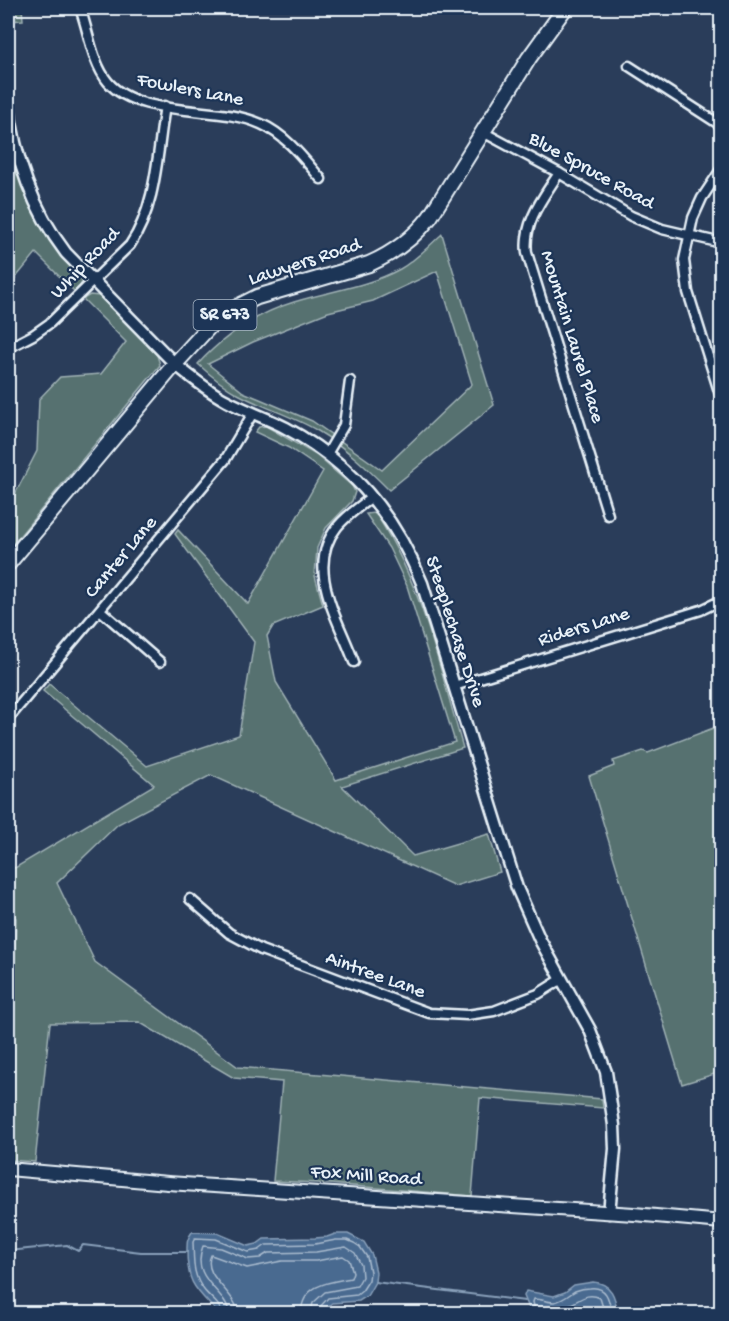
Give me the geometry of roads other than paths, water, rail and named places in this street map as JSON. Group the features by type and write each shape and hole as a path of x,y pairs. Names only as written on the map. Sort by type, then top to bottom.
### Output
{"main road":[{"name":"Lawyers Road","path":"8,564 175,364 209,327 238,306 273,292 369,264 396,250 414,235 430,217 529,58 565,8"},
{"name":"Fox Mill Road","path":"8,1169 722,1222"}],"street":[{"name":"Fowlers Lane","path":"82,14 97,62 114,88 130,98 165,106 239,117 261,124 284,138 321,179"},
{"path":"629,66 722,126"},
{"name":"Steeplechase Drive","path":"8,100 17,155 30,195 52,234 93,282 175,364 210,391 285,428 327,454 372,496 399,533 422,583 517,888 533,927 596,1044 610,1088 614,1114 615,1149 609,1213"},
{"name":"Whip Road","path":"8,348 50,324 126,251 139,232 149,206 165,106"},
{"name":"Blue Spruce Road","path":"483,132 559,173 631,216 662,229 722,243"},
{"path":"722,168 702,198 693,218 684,260 688,292 722,400"},
{"name":"Mountain Laurel Place","path":"559,173 531,218 526,236 526,247 608,515"},
{"path":"327,454 344,425 350,381"},
{"name":"Canter Lane","path":"8,719 225,460 253,413"},
{"path":"354,662 324,581 323,558 337,527 372,496"},
{"name":"Riders Lane","path":"454,686 701,610 722,600"},
{"path":"99,610 160,662"},
{"name":"Aintree Lane","path":"190,899 230,933 261,950 429,1013 467,1015 494,1011 538,994 562,979"}],"water":[{"path":"192,1232 217,1233 248,1246 264,1239 315,1238 348,1234 364,1242 372,1255 376,1272 375,1282 367,1296 359,1301 332,1303 323,1311 218,1313 194,1286 191,1279 187,1262 187,1247"},
{"path":"593,1282 604,1285 612,1292 618,1313 531,1313 524,1296 526,1291 554,1296 574,1285"}],"waterway":[{"path":"8,1251 67,1245 78,1251 83,1245 141,1252 187,1252"},
{"path":"375,1282 525,1301"}]}
